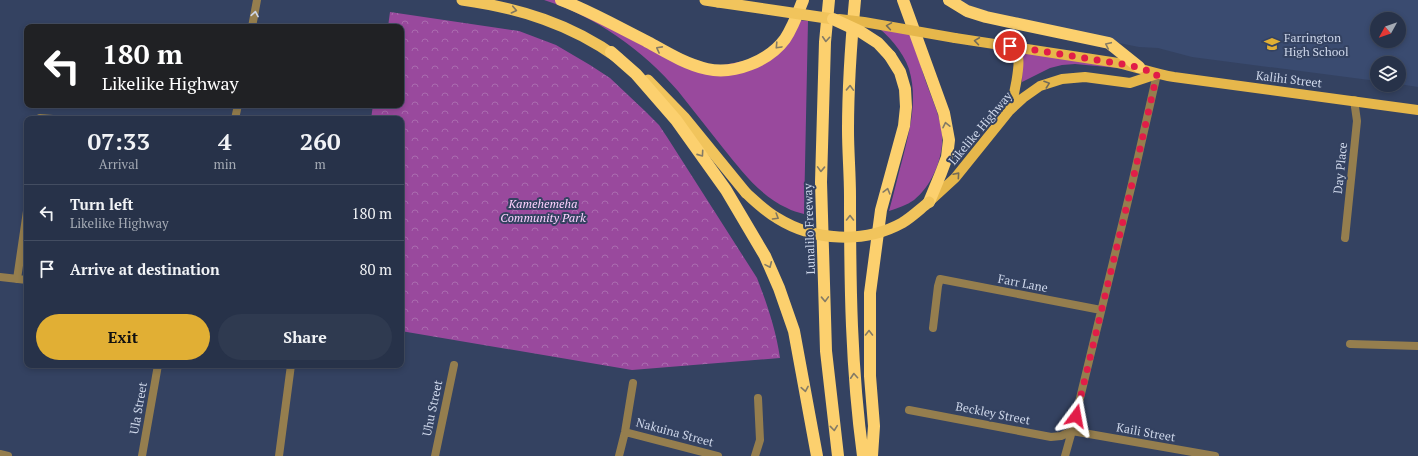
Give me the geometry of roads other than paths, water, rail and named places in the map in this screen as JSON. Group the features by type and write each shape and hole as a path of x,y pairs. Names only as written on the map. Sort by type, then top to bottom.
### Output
{"highway":[{"name":"Likelike Highway","path":"462,0 520,12 556,23 611,52 644,76 684,117 746,193 761,207 778,219 817,235 832,237 861,236 875,233 903,223 929,202"},
{"path":"561,0 677,58 694,65 714,69 742,68 758,62 772,52 785,39 795,21 803,0"},
{"path":"705,0 833,19 861,32 878,43 890,56 900,72 905,89 906,107 904,126 881,210 870,293 870,376 874,426 872,456"},
{"name":"Lunalilo Freeway","path":"829,0 825,42 821,182 826,351 838,456"},
{"path":"855,0 848,131 850,180 850,296 854,386 863,456"},
{"path":"903,0 944,113 949,140 947,156 929,202"},
{"path":"949,0 967,11 986,17 1109,43 1140,68"},
{"path":"611,52 636,74 676,120 726,190 764,256 779,288 794,331 817,456"}],"main road":[{"path":"833,19 864,22 1140,68 1157,74"},
{"path":"1009,112 1015,89 1018,58 1017,53 1010,46"},
{"name":"Likelike Highway","path":"929,202 955,178 1009,112 1023,98 1040,86 1062,79 1085,77 1130,83 1157,74"},
{"name":"Kalihi Street","path":"1157,74 1418,110"}],"street":[{"path":"253,24 257,0"},
{"path":"1065,456 1132,184 1157,74"},
{"name":"Day Place","path":"1345,238 1357,121 1354,100"},
{"path":"17,279 24,231"},
{"path":"0,277 24,280"},
{"name":"Farr Lane","path":"933,328 940,279 1101,310"},
{"path":"1350,344 1418,346"},
{"name":"Uhu Street","path":"435,456 454,365"},
{"name":"Ula Street","path":"142,456 157,368"},
{"path":"279,456 291,368"},
{"path":"619,456 626,432 633,383"},
{"path":"755,456 760,440 758,398"},
{"name":"Beckley Street","path":"909,410 1051,437 1061,436 1072,431"},
{"name":"Kaili Street","path":"1072,431 1215,456"},
{"name":"Nakuina Street","path":"626,432 718,456"},
{"path":"0,454 8,456"}],"place":[{"name":"Farrington High School","path":"1272,44"}],"park label":[{"name":"Kamehemeha Community Park","path":"543,210"}]}
